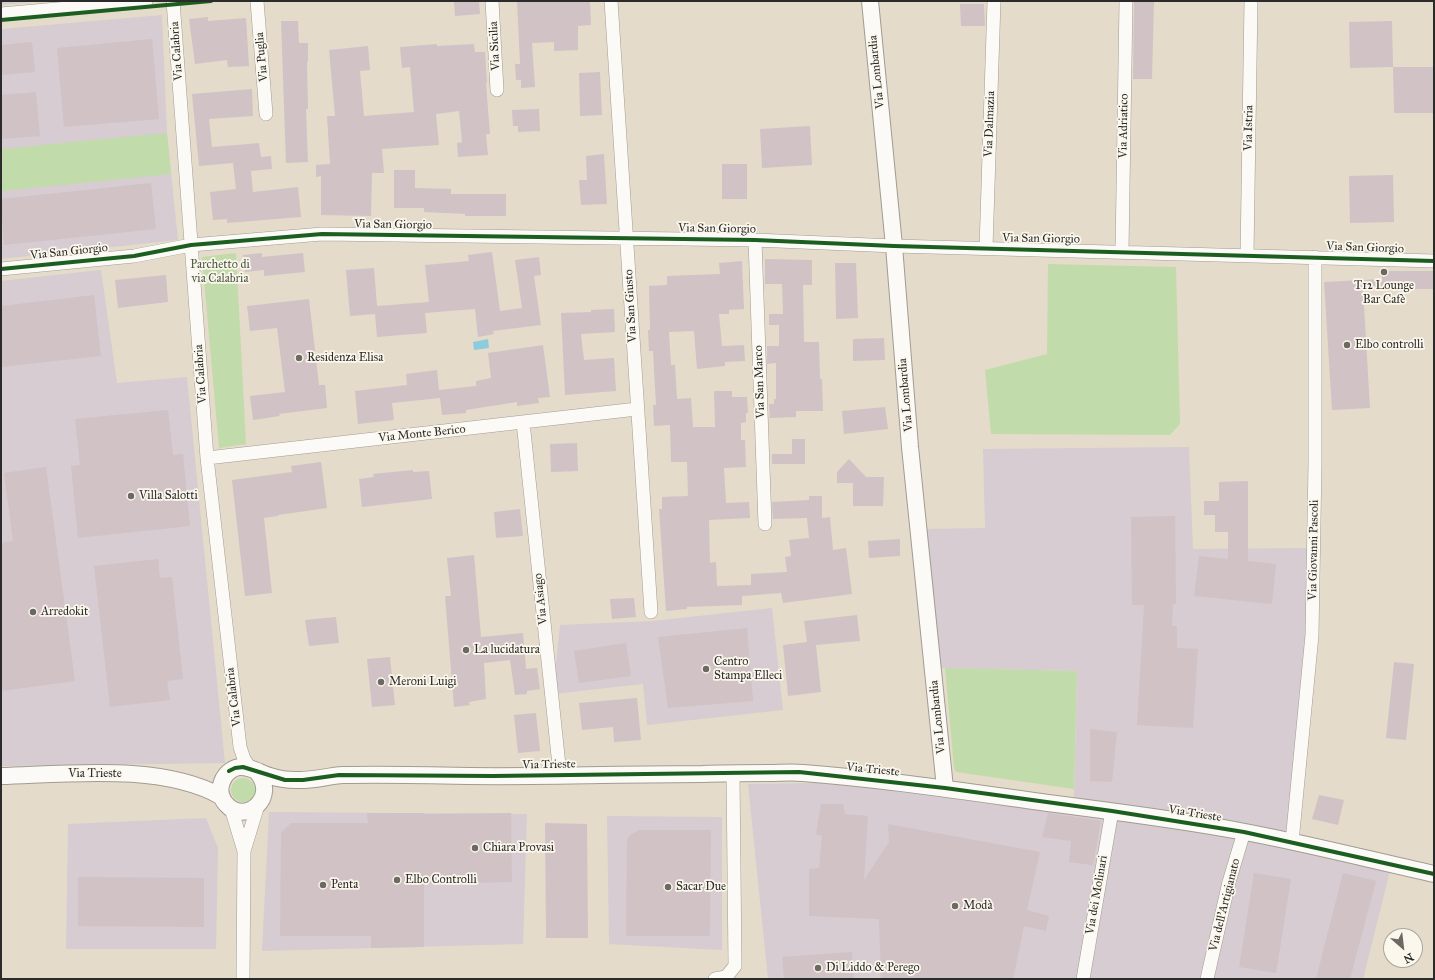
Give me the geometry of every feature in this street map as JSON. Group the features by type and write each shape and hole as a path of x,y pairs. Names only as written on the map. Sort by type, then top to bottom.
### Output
{"street":[{"path":"1,14 146,1"},
{"name":"Via Calabria","path":"173,1 207,458 240,747"},
{"name":"Via Puglia","path":"257,1 266,114"},
{"name":"Via Sicilia","path":"492,1 497,90"},
{"name":"Via San Giusto","path":"611,1 651,612"},
{"name":"Via Lombardia","path":"870,1 894,246 910,447 945,788"},
{"name":"Via Dalmazia","path":"986,248 994,1"},
{"name":"Via Adriatico","path":"1122,251 1126,1"},
{"name":"Via Istria","path":"1247,255 1251,1"},
{"name":"Via San Giorgio","path":"1,269 134,256 191,245 322,234 627,237 755,240 894,246 1122,251 1434,261"},
{"name":"Via San Marco","path":"755,240 764,524"},
{"name":"Via Giovanni Pascoli","path":"1292,842 1312,636 1315,464 1315,257"},
{"name":"Via Monte Berico","path":"207,458 637,410"},
{"name":"Via Asiago","path":"523,422 560,775"},
{"path":"240,747 244,759 262,777 265,792 260,802 244,851 243,979"},
{"path":"240,747 237,758 221,784 220,791 227,803 244,851"},
{"path":"189,783 226,774 236,768 243,767 285,780 303,780"},
{"name":"Via Trieste","path":"303,780 339,775 560,775 799,772 945,788 1112,811 1244,832 1434,874"},
{"name":"Via Trieste","path":"1,776 93,773 156,776 189,783"},
{"path":"715,979 726,977 735,966 733,773"},
{"path":"189,783 210,791 238,811 245,811 252,809 260,802 303,780"},
{"name":"Via dei Molinari","path":"1083,979 1112,811"},
{"name":"Via dell'Artigianato","path":"1207,979 1229,882 1244,832"}],"shaded area":[{"path":"1,1 43,1 1,5"},
{"path":"162,15 167,133 178,240 1,259 1,29"},
{"path":"101,270 117,383 187,377 225,763 1,766 1,281"},
{"path":"1189,447 1193,549 1311,548 1309,635 1290,839 1074,802 1077,671 937,668 921,529 985,528 983,449"},
{"path":"772,608 783,710 647,725 643,684 553,694 560,625 653,621"},
{"path":"820,783 945,793 1237,836 1390,871 1363,979 768,979 748,784"},
{"path":"269,812 527,814 523,944 262,951"},
{"path":"607,816 722,817 722,950 609,944"},
{"path":"206,818 218,848 216,949 66,949 68,824"}],"green space":[{"path":"167,133 171,174 1,191 1,149"},
{"name":"Parchetto di via Calabria","path":"236,253 246,444 219,448 202,257"},
{"path":"1048,264 1176,267 1180,424 1170,435 991,434 985,370 1047,354"},
{"path":"945,668 1077,671 1074,789 956,772 954,768"},
{"path":"243,778 248,779 254,785 254,795 248,801 243,802 238,801 232,795 231,790 232,785 238,779"}],"water":[{"path":"488,339 489,348 474,350 473,342"}],"building":[{"path":"454,1 479,1 480,14 455,16"},
{"path":"517,1 590,1 591,25 578,26 578,50 554,51 554,42 532,43 535,87 521,88 521,80 516,80 515,64 520,64"},
{"path":"1134,1 1154,1 1152,79 1133,79"},
{"path":"960,4 984,4 985,26 961,26"},
{"path":"208,17 208,21 246,18 249,66 228,67 227,60 195,64 189,19"},
{"path":"281,21 298,21 299,43 308,43 308,109 306,109 308,162 286,163"},
{"path":"1392,21 1393,67 1350,68 1349,22"},
{"path":"152,39 159,119 64,127 57,48"},
{"path":"32,42 35,72 1,75 1,45"},
{"path":"437,44 437,46 474,44 475,52 485,52 490,134 486,134 488,155 458,157 457,143 462,142 459,111 436,114 439,145 382,149 384,173 372,173 371,216 321,215 321,176 316,177 316,165 330,164 327,116 335,116 329,50 368,46 370,70 360,71 364,116 414,112 410,67 402,68 400,47"},
{"path":"1393,67 1434,67 1434,113 1394,113"},
{"path":"600,72 602,115 580,116 579,73"},
{"path":"252,89 253,116 209,119 212,147 259,143 261,157 271,156 272,169 251,171 253,192 298,187 301,217 227,223 227,219 213,220 210,192 236,189 233,163 199,166 192,94"},
{"path":"36,92 40,136 1,139 1,95"},
{"path":"539,109 540,131 518,132 518,126 513,126 512,110"},
{"path":"810,126 812,165 762,168 760,129"},
{"path":"604,154 607,204 581,205 579,180 587,180 586,156"},
{"path":"722,164 747,164 747,199 722,199"},
{"path":"394,170 415,170 415,188 451,189 451,194 506,194 506,216 465,216 465,214 424,212 424,208 394,208"},
{"path":"1393,175 1394,222 1350,223 1349,176"},
{"path":"151,183 156,229 4,245 1,199"},
{"path":"492,252 500,311 522,308 515,260 539,257 541,275 534,276 541,325 493,331 494,334 478,337 475,309 425,313 427,333 377,337 375,314 350,316 346,270 374,268 377,306 429,302 425,265 469,261 468,255"},
{"path":"262,253 262,257 303,253 305,272 264,276 264,270 245,272 243,255"},
{"path":"765,259 812,260 812,285 803,285 804,342 819,342 823,411 796,411 796,417 770,418 769,404 774,404 774,399 776,399 776,363 767,364 767,346 779,346 779,325 769,325 769,314 783,314 782,284 765,284"},
{"path":"742,261 744,309 729,310 729,314 719,314 722,346 744,345 745,361 725,362 725,366 697,369 694,331 669,332 671,365 675,365 677,399 691,398 693,427 715,427 714,391 732,391 732,397 747,397 748,413 746,413 746,422 741,423 741,440 745,440 746,467 724,468 726,503 749,502 750,518 709,520 710,563 716,562 717,586 751,585 751,574 787,572 785,557 791,556 789,540 809,538 807,518 773,519 772,502 809,500 809,496 822,496 822,518 830,517 833,550 846,548 852,594 783,603 781,593 742,596 742,605 687,607 687,609 666,611 659,509 662,509 662,497 688,496 687,462 671,462 670,425 654,426 653,405 656,405 653,351 649,351 649,286 667,285 667,276 720,274 719,263"},
{"path":"835,263 856,263 858,318 836,319"},
{"name":"Elbo controlli","path":"1382,271 1434,271 1434,289 1363,289 1370,408 1332,410 1324,282 1382,279"},
{"path":"166,275 168,302 118,308 115,280"},
{"path":"94,295 101,356 1,367 1,306"},
{"name":"Residenza Elisa","path":"309,299 319,385 325,385 327,408 279,414 280,416 253,420 250,396 285,392 277,328 250,331 247,306"},
{"path":"614,309 615,332 581,334 584,360 614,358 616,391 565,395 561,313 591,312 591,310"},
{"path":"884,338 885,360 853,361 853,339"},
{"path":"543,345 550,397 538,398 539,403 517,406 517,402 466,410 466,413 442,415 440,398 392,403 394,420 358,424 355,391 407,385 406,374 437,370 439,390 476,386 476,381 491,378 488,353"},
{"path":"885,407 888,429 844,434 842,411"},
{"name":"Villa Salotti","path":"168,410 173,455 183,454 190,526 78,538 71,466 80,465 75,419"},
{"path":"792,439 805,439 805,464 772,464 772,454 792,454"},
{"path":"577,443 578,471 551,472 550,444"},
{"path":"849,459 866,477 884,477 883,506 853,506 853,483 837,483 837,472"},
{"path":"321,462 327,508 264,518 272,593 245,596 232,480 292,472 291,466"},
{"name":"Arredokit","path":"46,467 75,681 1,691 1,543 13,541 4,473"},
{"path":"413,470 413,472 429,471 432,499 362,507 359,479 374,477 373,474"},
{"path":"1248,481 1248,561 1276,564 1272,604 1194,596 1199,556 1228,559 1228,532 1215,532 1215,515 1204,515 1204,501 1219,501 1219,482"},
{"path":"520,509 523,536 496,538 494,512"},
{"path":"1175,516 1176,604 1173,604 1172,626 1177,626 1177,648 1198,649 1193,728 1137,725 1144,605 1132,605 1131,517"},
{"path":"900,539 900,556 869,558 868,541"},
{"path":"474,555 481,637 523,633 526,669 537,668 540,689 527,691 527,694 515,695 510,660 484,663 486,699 469,702 470,705 454,707 445,596 451,596 447,558"},
{"path":"158,559 160,578 172,577 183,679 167,681 170,700 110,707 94,566"},
{"path":"634,598 636,617 612,619 610,599"},
{"path":"857,615 860,641 816,645 821,692 788,696 783,645 807,642 804,621"},
{"path":"336,617 339,643 309,646 305,620"},
{"name":"Centro Stampa Elleci","path":"747,628 753,701 668,708 658,637"},
{"path":"626,643 631,676 579,683 574,651"},
{"name":"Meroni Luigi","path":"390,657 395,705 372,707 367,659"},
{"path":"1394,662 1414,664 1406,740 1386,738"},
{"path":"637,698 641,740 614,742 613,727 582,730 579,703"},
{"path":"536,713 540,751 518,753 514,715"},
{"path":"1090,729 1117,732 1112,782 1090,781"},
{"path":"1319,795 1344,800 1338,825 1312,819"},
{"name":"Modà","path":"821,804 843,804 845,814 868,816 864,880 889,842 888,824 1040,852 1027,910 1049,916 1046,931 1024,926 1013,979 881,979 879,919 809,916 809,869 819,868 822,836 816,834"},
{"path":"367,813 511,813 512,882 424,884 424,947 371,948 371,936 280,936 281,833 291,823 368,823"},
{"path":"1048,813 1101,821 1093,865 1069,862 1071,841 1042,837"},
{"path":"545,823 587,824 588,938 546,938"},
{"name":"Sacar Due","path":"640,830 711,830 710,936 626,936 627,839 633,833"},
{"path":"1254,873 1291,879 1276,973 1239,967"},
{"path":"1343,873 1376,881 1350,979 1316,979"},
{"path":"78,877 204,878 204,927 78,926"},
{"name":"Di Liddo & Perego","path":"852,952 854,979 784,979 782,957"}],"cycle path":[{"path":"1,20 211,1"},
{"path":"1,269 134,256 191,245 322,234 755,240 894,246 1434,261"},
{"path":"229,771 235,768 243,767 285,780 303,780 339,775 493,776 799,772 945,788 1112,811 1244,832 1434,874"}],"place":[{"name":"T12 Lounge Bar Cafè","path":"1384,272"},
{"name":"Elbo controlli","path":"1347,345"},
{"name":"Residenza Elisa","path":"299,358"},
{"name":"Villa Salotti","path":"131,496"},
{"name":"Arredokit","path":"33,612"},
{"name":"La lucidatura","path":"466,650"},
{"name":"Centro Stampa Elleci","path":"706,669"},
{"name":"Meroni Luigi","path":"381,682"},
{"name":"Chiara Provasi","path":"475,848"},
{"name":"Elbo Controlli","path":"397,880"},
{"name":"Penta","path":"323,885"},
{"name":"Sacar Due","path":"668,887"},
{"name":"Modà","path":"955,906"},
{"name":"Di Liddo & Perego","path":"818,968"}]}
